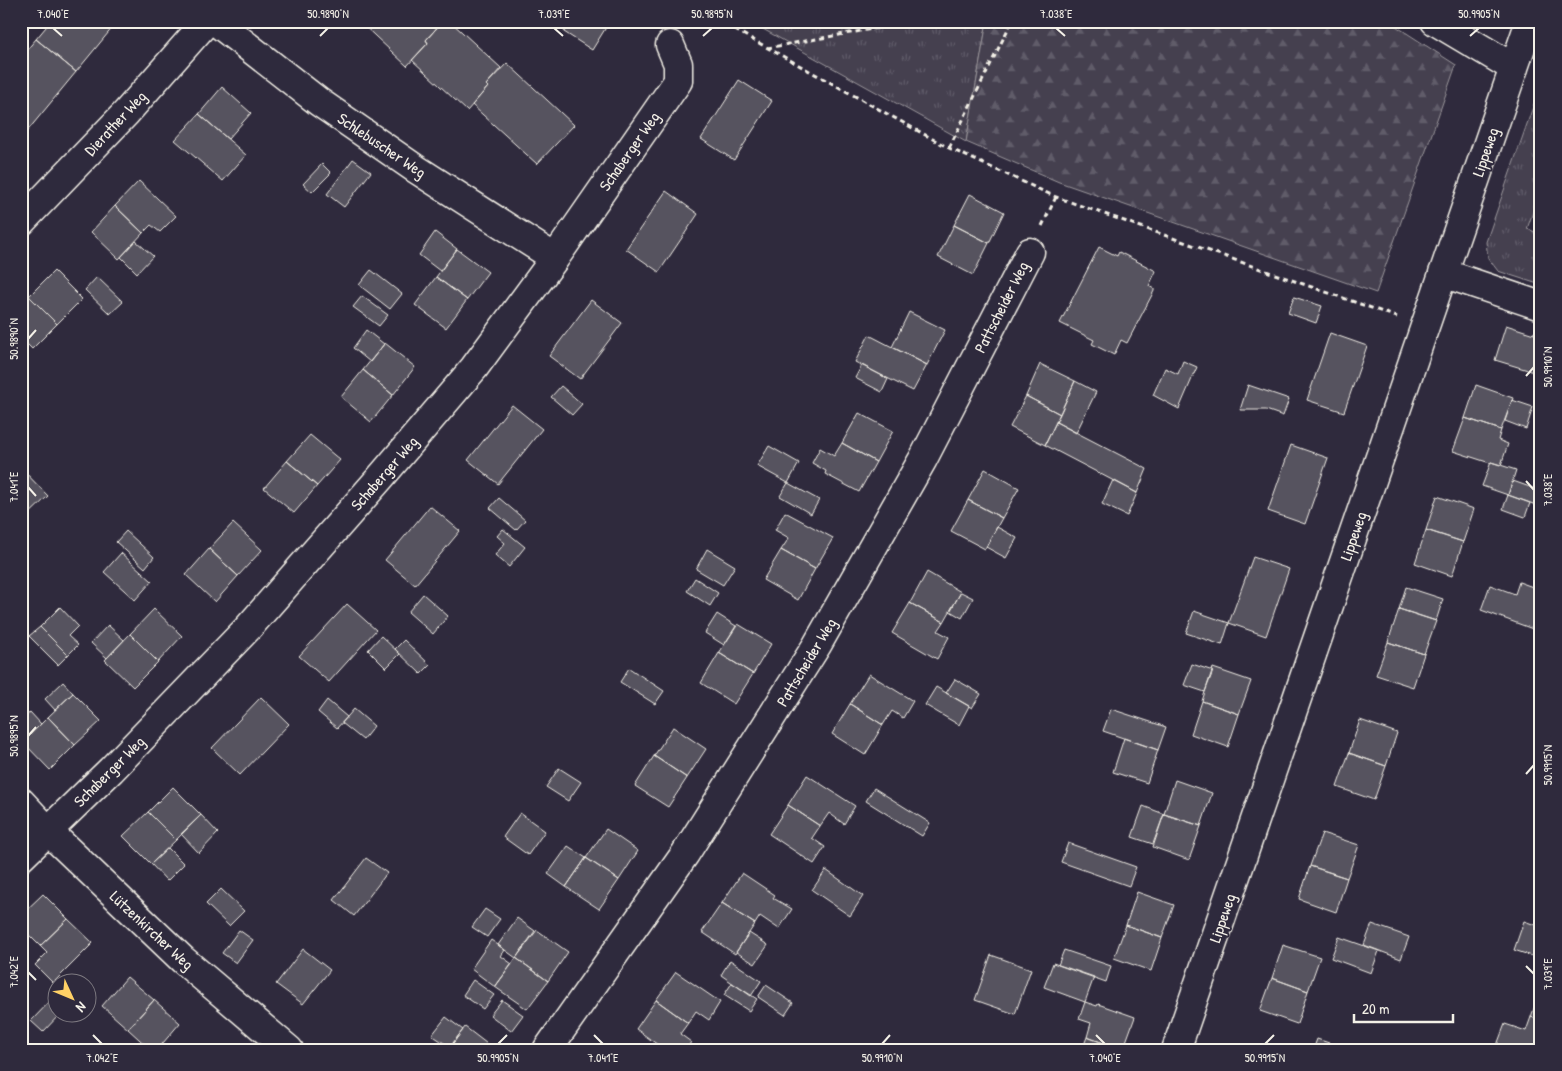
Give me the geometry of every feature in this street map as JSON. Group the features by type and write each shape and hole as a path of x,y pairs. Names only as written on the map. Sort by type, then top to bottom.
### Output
{"street":[{"name":"Dierather Weg","path":"21,222 126,113 206,21"},
{"name":"Schlebuscher Weg","path":"215,21 319,102 359,130 416,169 556,258"},
{"path":"1435,21 1514,68"},
{"name":"Lippeweg","path":"1176,1050 1530,21"},
{"name":"Schaberger Weg","path":"21,857 49,832 248,628 474,368 556,258 678,81 678,64 670,45"},
{"name":"Pattscheider Weg","path":"547,1050 685,854 817,645 923,459 1030,252"},
{"path":"1443,273 1541,306"},
{"name":"Lützenkircher Weg","path":"21,802 49,832 183,960 289,1050"}],"path":[{"path":"719,21 949,148 1056,197 1397,318 1430,314"},
{"path":"766,48 916,21"},
{"path":"949,148 1012,21"}],"green space":[{"path":"749,21 987,21 966,142 752,23"},
{"path":"987,21 1388,21 1456,65 1376,293 1059,182 966,142"},
{"path":"1535,101 1541,103 1541,189 1527,229 1541,234 1541,285 1498,271 1488,258 1486,242"}],"building":[{"path":"51,21 118,21 76,72 36,39"},
{"path":"359,21 439,21 441,23 426,40 428,43 407,66"},
{"path":"443,21 450,21 501,68 486,85 488,87 467,111 412,60 428,43 426,40"},
{"path":"570,21 610,21 592,50 564,32"},
{"path":"36,39 76,72 24,135 21,133 21,57"},
{"path":"507,63 574,125 537,164 472,105 488,87 486,85"},
{"path":"739,80 772,101 734,160 701,139"},
{"path":"222,87 251,113 228,139 199,114"},
{"path":"199,114 246,155 223,181 175,140"},
{"path":"353,159 371,172 344,207 327,194"},
{"path":"322,164 331,173 312,192 303,184"},
{"path":"139,181 176,216 160,232 151,225 143,233 115,206"},
{"path":"666,191 698,214 659,272 626,249"},
{"path":"970,194 1004,212 989,243 954,225"},
{"path":"115,206 143,233 119,259 91,232"},
{"path":"954,225 989,243 973,275 938,257"},
{"path":"435,232 457,249 440,271 419,255"},
{"path":"136,241 153,256 137,273 121,257"},
{"path":"1099,247 1117,256 1119,252 1156,271 1149,286 1154,291 1127,343 1121,340 1114,355 1092,344 1094,340 1060,323"},
{"path":"457,249 488,272 467,300 436,277"},
{"path":"371,270 402,294 390,309 359,285"},
{"path":"54,271 82,299 57,324 29,296"},
{"path":"97,277 123,302 110,314 85,290"},
{"path":"436,277 467,300 446,328 415,305"},
{"path":"29,296 57,324 32,349 21,338 21,304"},
{"path":"362,296 388,315 379,326 353,307"},
{"path":"1294,297 1322,306 1316,323 1288,313"},
{"path":"591,300 622,323 580,379 549,356"},
{"path":"909,312 945,330 927,365 892,347"},
{"path":"1506,325 1534,334 1534,332 1541,334 1541,374 1495,360"},
{"path":"366,330 384,344 370,362 353,348"},
{"path":"1330,333 1367,346 1344,412 1307,400"},
{"path":"869,335 927,365 913,391 855,362"},
{"path":"385,343 415,367 393,395 363,370"},
{"path":"1183,361 1197,367 1179,409 1153,395 1165,368 1178,374"},
{"path":"1040,364 1075,381 1060,414 1026,396"},
{"path":"862,365 888,379 882,392 855,378"},
{"path":"363,370 393,395 371,422 341,397"},
{"path":"1075,381 1096,392 1076,433 1056,422"},
{"path":"1248,385 1289,399 1283,416 1266,410 1240,410"},
{"path":"1476,385 1513,398 1501,430 1465,418"},
{"path":"561,386 582,404 572,415 551,397"},
{"path":"1026,396 1060,414 1045,445 1010,427"},
{"path":"1512,400 1533,407 1526,429 1505,421"},
{"path":"512,405 542,429 498,484 468,460"},
{"path":"859,413 893,431 876,462 842,443"},
{"path":"1465,418 1501,430 1498,440 1508,444 1501,465 1453,451"},
{"path":"1056,422 1147,469 1137,493 1045,445"},
{"path":"310,435 340,460 317,486 287,461"},
{"path":"842,443 876,462 859,492 825,474 826,471 812,463 820,448 834,456"},
{"path":"1291,445 1328,458 1305,524 1268,511"},
{"path":"769,446 799,463 788,483 757,466"},
{"path":"287,461 317,486 294,513 264,488"},
{"path":"1491,462 1516,470 1508,495 1482,486"},
{"path":"21,468 48,496 21,522"},
{"path":"985,469 1019,488 1002,518 968,500"},
{"path":"1113,480 1137,493 1127,516 1102,504"},
{"path":"1513,481 1541,491 1536,505 1508,495"},
{"path":"788,483 819,500 811,514 780,496"},
{"path":"1508,495 1530,503 1525,517 1503,509"},
{"path":"1437,496 1474,509 1463,542 1426,530"},
{"path":"499,498 525,520 516,530 490,508"},
{"path":"968,500 1002,518 985,549 951,531"},
{"path":"430,506 460,531 415,585 385,560"},
{"path":"785,512 833,538 815,569 781,550 789,538 775,530"},
{"path":"233,523 262,550 238,576 209,549"},
{"path":"997,527 1017,538 1006,558 986,547"},
{"path":"503,529 525,547 509,567 495,555 505,543 497,536"},
{"path":"1426,530 1463,542 1452,576 1415,563"},
{"path":"126,531 154,557 145,568 116,542"},
{"path":"209,549 238,576 215,602 186,575"},
{"path":"707,549 735,566 723,585 696,569"},
{"path":"781,550 815,569 798,600 763,580"},
{"path":"121,553 152,581 135,600 104,572"},
{"path":"1253,557 1289,569 1266,636 1229,623"},
{"path":"927,572 961,592 944,622 910,603"},
{"path":"695,578 718,593 710,606 687,591"},
{"path":"1519,582 1541,590 1541,632 1481,610 1490,585 1515,594"},
{"path":"1406,587 1443,599 1436,621 1399,609"},
{"path":"961,592 973,598 962,618 950,611"},
{"path":"423,594 448,616 433,634 408,612"},
{"path":"910,603 944,622 938,631 949,637 937,659 892,633"},
{"path":"347,604 376,630 329,682 299,656"},
{"path":"60,607 78,626 68,636 78,645 68,655 40,627"},
{"path":"154,609 182,636 158,662 130,634"},
{"path":"1399,609 1436,621 1424,654 1388,642"},
{"path":"1194,611 1229,623 1222,645 1186,633"},
{"path":"717,614 736,626 724,645 705,633"},
{"path":"738,624 771,644 753,674 719,653"},
{"path":"108,625 124,640 107,658 91,643"},
{"path":"40,627 68,655 58,665 29,636"},
{"path":"130,634 158,662 133,687 105,660"},
{"path":"381,636 400,654 386,668 368,650"},
{"path":"404,640 430,665 421,674 395,649"},
{"path":"1388,642 1424,654 1413,687 1376,675"},
{"path":"719,653 753,674 734,704 701,683"},
{"path":"1192,664 1213,671 1205,692 1184,685"},
{"path":"629,668 664,691 655,704 620,682"},
{"path":"1213,668 1251,681 1239,714 1202,701"},
{"path":"869,674 913,701 903,718 892,711 883,725 850,704"},
{"path":"955,679 981,694 972,708 946,693"},
{"path":"63,682 73,693 55,710 45,699"},
{"path":"936,687 969,706 959,725 925,705"},
{"path":"73,693 101,721 75,745 48,717"},
{"path":"261,697 289,724 240,775 212,748"},
{"path":"327,700 347,717 337,728 318,712"},
{"path":"1202,701 1239,714 1228,747 1191,734"},
{"path":"850,704 883,725 865,755 832,734"},
{"path":"354,709 374,726 363,740 342,723"},
{"path":"1111,709 1166,727 1158,750 1103,731"},
{"path":"30,712 41,724 23,742 21,740 21,722"},
{"path":"48,717 75,745 50,770 23,742"},
{"path":"1360,720 1397,733 1386,766 1349,753"},
{"path":"673,727 706,749 687,778 654,756"},
{"path":"1124,738 1158,750 1147,783 1113,772"},
{"path":"1349,753 1386,766 1374,800 1337,787"},
{"path":"654,756 687,778 668,807 635,786"},
{"path":"559,768 581,782 568,801 546,787"},
{"path":"807,775 855,806 844,824 829,813 820,826 788,805"},
{"path":"1175,780 1212,793 1201,826 1164,814"},
{"path":"173,787 201,815 176,840 148,812"},
{"path":"874,788 930,823 922,836 866,801"},
{"path":"788,805 820,826 812,838 825,847 814,864 769,834"},
{"path":"1143,806 1164,814 1153,844 1132,837"},
{"path":"148,812 176,840 151,864 123,836"},
{"path":"520,813 545,831 528,855 503,837"},
{"path":"1164,814 1201,826 1189,860 1153,847"},
{"path":"201,815 218,833 199,853 181,834"},
{"path":"606,829 638,851 619,880 586,858"},
{"path":"1322,833 1359,845 1347,878 1310,866"},
{"path":"1068,843 1136,867 1129,886 1061,862"},
{"path":"568,846 586,858 566,887 548,874"},
{"path":"168,848 184,864 167,881 151,864"},
{"path":"366,858 387,873 354,916 334,900"},
{"path":"586,858 619,880 599,909 566,887"},
{"path":"1310,866 1347,878 1336,912 1299,899"},
{"path":"826,870 863,896 850,916 812,890"},
{"path":"742,873 775,895 773,898 792,909 779,929 760,916 755,924 722,903"},
{"path":"221,889 244,911 229,926 206,904"},
{"path":"1137,892 1174,905 1162,938 1126,925"},
{"path":"43,894 68,919 40,946 21,927 21,915"},
{"path":"722,903 755,924 735,954 702,932"},
{"path":"485,909 500,919 487,937 472,927"},
{"path":"517,918 535,931 516,958 498,945"},
{"path":"68,919 93,943 62,974 48,974 48,978 35,965 47,953 40,946"},
{"path":"1524,921 1541,927 1538,935 1541,936 1541,959 1514,950"},
{"path":"1372,924 1409,937 1401,959 1364,945"},
{"path":"1126,925 1162,938 1151,971 1114,958"},
{"path":"239,930 253,940 236,963 222,953"},
{"path":"537,930 568,952 548,981 516,958"},
{"path":"749,933 768,945 755,964 736,952"},
{"path":"1339,937 1379,951 1371,973 1331,958"},
{"path":"491,940 505,950 501,956 512,964 495,987 471,969"},
{"path":"1283,945 1320,957 1308,991 1272,978"},
{"path":"303,949 330,970 303,1004 276,984"},
{"path":"1064,950 1111,966 1106,982 1058,965"},
{"path":"991,955 1031,969 1015,1014 975,1000"},
{"path":"516,958 548,981 527,1009 495,987"},
{"path":"730,960 761,981 751,996 721,975"},
{"path":"1053,963 1094,977 1085,1002 1044,987"},
{"path":"676,972 720,1002 709,1020 696,1011 688,1023 656,1000"},
{"path":"127,977 154,1000 128,1029 102,1006"},
{"path":"1272,978 1308,991 1297,1024 1260,1011"},
{"path":"473,980 494,995 483,1009 463,995"},
{"path":"732,983 757,999 749,1011 724,995"},
{"path":"766,985 793,1003 785,1015 758,997"},
{"path":"1541,989 1541,1020 1531,1017"},
{"path":"154,1000 180,1023 157,1050 151,1050 128,1029"},
{"path":"502,1000 523,1015 511,1031 490,1015"},
{"path":"656,1000 688,1023 680,1034 691,1042 686,1050 665,1050 636,1029"},
{"path":"1085,1002 1097,1006 1098,1004 1135,1017 1123,1050 1087,1037 1091,1023 1079,1019"},
{"path":"48,1003 48,1024 51,1024 43,1032 31,1021"},
{"path":"446,1017 463,1030 450,1047 432,1035"},
{"path":"1531,1017 1541,1020 1541,1050 1510,1050 1497,1045 1505,1024 1526,1031"},
{"path":"465,1027 495,1050 448,1050"},
{"path":"1087,1037 1123,1050 1082,1050"},
{"path":"1317,1039 1350,1050 1313,1050"}]}
